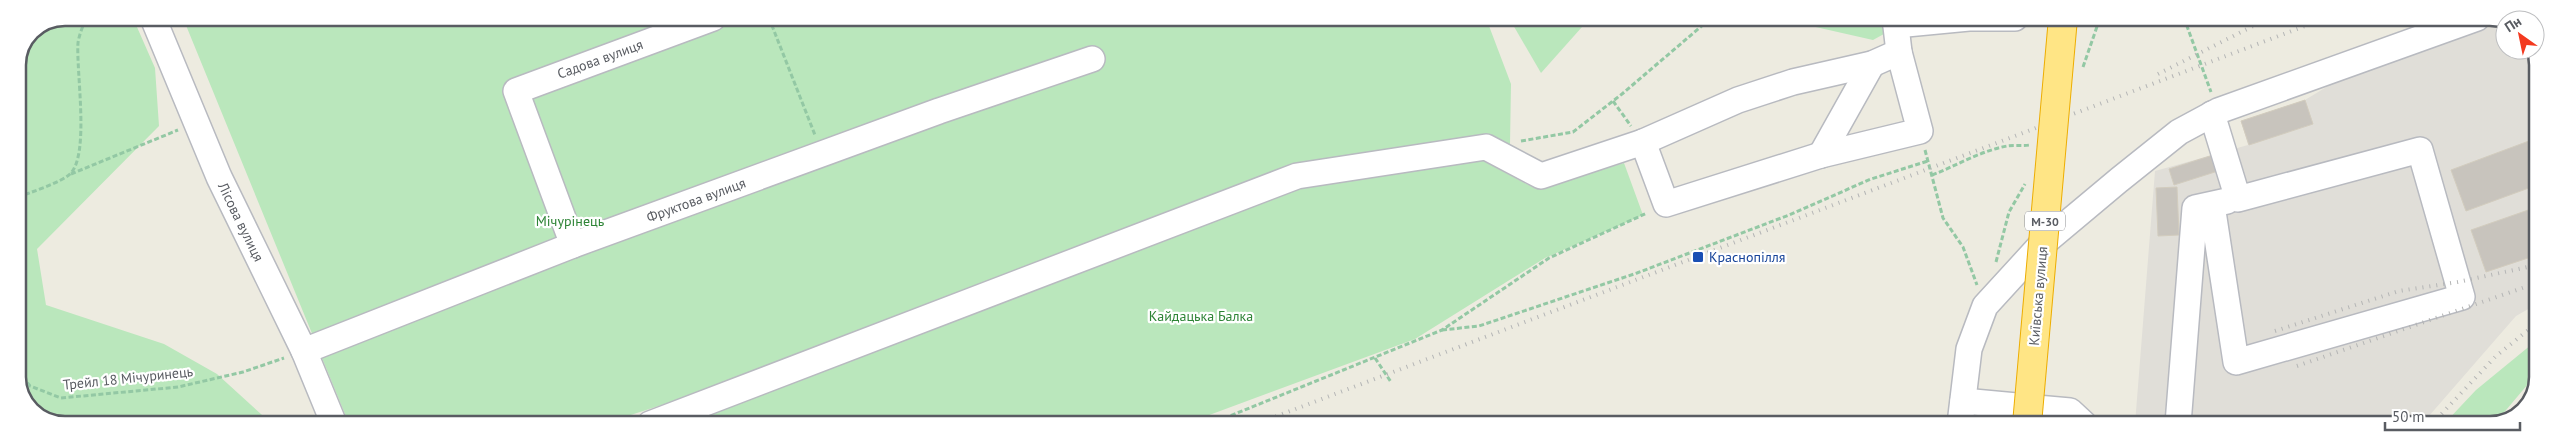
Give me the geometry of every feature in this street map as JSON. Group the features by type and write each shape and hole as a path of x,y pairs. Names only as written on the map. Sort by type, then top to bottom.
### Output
{"highway":[{"name":"Київська вулиця","path":"2028,416 2062,27"}],"street":[{"name":"Лісова вулиця","path":"156,26 219,177 304,351 330,415"},
{"name":"Садова вулиця","path":"573,245 516,90 690,26"},
{"path":"1643,142 1666,204 1821,155 1920,131 1899,52 1896,27"},
{"path":"2075,416 2070,411 1961,413 1969,349 1985,306 2039,247 2179,132 2215,113 2452,27"},
{"path":"673,415 1297,176 1486,147 1541,176 1643,142 1738,100 1793,82 1872,64 1899,52"},
{"name":"Фруктова вулиця","path":"304,351 573,245 822,154 1092,59"},
{"path":"1821,155 1872,64"},
{"path":"2215,113 2238,198"},
{"path":"2179,416 2195,208 2420,150 2462,297 2236,362 2212,205"}],"path":[{"path":"70,174 80,158 81,108 78,40 83,26"},
{"path":"772,26 822,154"},
{"path":"1486,147 1573,132 1613,101 1701,27"},
{"path":"2187,27 2215,113"},
{"path":"1613,101 1643,142"},
{"path":"26,193 196,122"},
{"path":"1920,131 1943,218 1963,246 1985,306"},
{"path":"1932,176 1979,154 2008,146 2030,145 2036,150"},
{"path":"1442,330 1479,326 1637,273 1789,215 1871,179 1928,161"},
{"path":"1231,415 1442,330 1549,258 1666,204"},
{"name":"Трейл 18 Мічуринець","path":"27,382 30,386 61,398 178,387 243,372 304,351"},
{"path":"1375,358 1391,382"}],"shaded area":[{"path":"2495,27 2495,60 2528,60 2529,63 2528,309 2516,316 2429,416 2136,416 2155,171 2248,145 2241,121 2305,100 2338,80"}],"green space":[{"path":"65,26 137,26 155,68 159,126 37,249 46,305 164,344 217,374 262,415 60,415 41,408 29,392 26,379 26,65 29,50 33,44 50,29"},
{"name":"Мічурінець","path":"186,26 1489,27 1511,84 1510,144 1465,151 1536,189 1624,163 1643,215 1545,258 1415,339 1208,415 690,415 760,390 880,338 1111,253 1164,229 1333,174 1364,166 1301,175 868,338 630,415 345,415"},
{"path":"1514,27 1582,27 1541,73"},
{"path":"1814,27 1897,27 1873,40"},
{"path":"2528,347 2528,384 2503,414 2490,416 2452,416 2476,390"}],"building":[{"path":"2305,100 2313,124 2249,145 2241,121"},
{"path":"2529,141 2529,188 2466,211 2451,170"},
{"path":"2213,155 2218,171 2174,185 2169,169"},
{"path":"2177,187 2179,235 2158,236 2156,188"},
{"path":"2529,210 2528,258 2486,272 2471,230"}],"railway":[{"path":"2158,74 2251,27"},
{"path":"1278,416 2302,27"},
{"path":"2275,331 2399,291 2458,282 2528,267"},
{"path":"2297,366 2528,286"},
{"path":"2440,416 2496,356 2528,330"}],"place":[{"name":"Краснопілля","path":"1698,257"}],"park label":[{"name":"Кайдацька Балка","path":"1201,316"}]}
